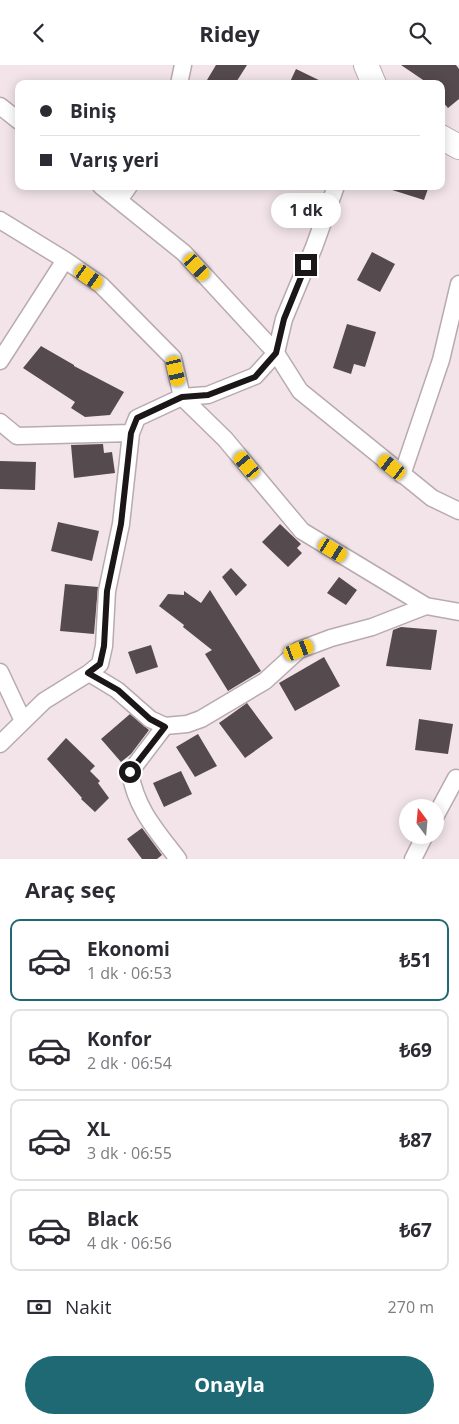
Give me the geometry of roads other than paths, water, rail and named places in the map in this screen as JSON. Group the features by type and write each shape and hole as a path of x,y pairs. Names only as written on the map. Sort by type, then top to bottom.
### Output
{"street":[{"path":"180,80 183,65"},
{"path":"366,65 372,80"},
{"path":"0,106 15,118"},
{"path":"445,139 459,147"},
{"path":"106,190 184,253 276,353 300,391 432,498 459,511"},
{"path":"118,200 126,190"},
{"path":"0,744 44,701 100,664 104,646 107,591 121,524 131,433 137,418 182,397 208,395 255,377 276,353 284,319 314,247 335,190"},
{"path":"0,220 65,260 101,285 173,358 182,397 225,439 302,531 426,606 459,612"},
{"path":"0,361 65,260"},
{"path":"402,475 441,360 459,284"},
{"path":"0,422 17,436 131,433"},
{"path":"88,673 118,690 150,719 165,727 187,724 201,719 265,681 299,650 331,638 372,627 426,606"},
{"path":"0,672 23,721"},
{"path":"165,727 130,772 133,790 142,810 178,859"},
{"path":"444,800 456,778 459,779"},
{"path":"413,859 420,844"}]}
